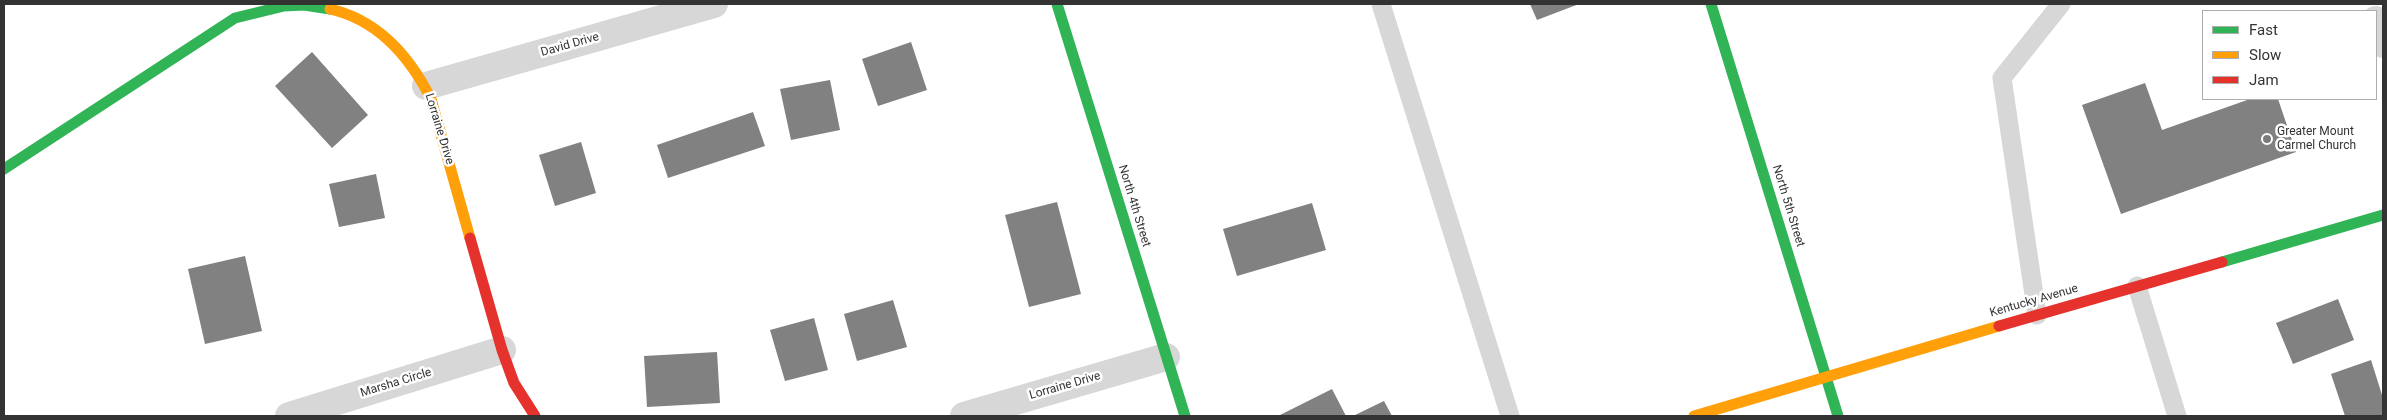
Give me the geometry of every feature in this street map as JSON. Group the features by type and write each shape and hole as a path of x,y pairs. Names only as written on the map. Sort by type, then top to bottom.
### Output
{"street":[{"name":"David Drive","path":"426,86 714,4"},
{"name":"North 4th Street","path":"1057,4 1185,416"},
{"name":"North 5th Street","path":"1711,4 1838,416"},
{"name":"Lorraine Drive","path":"4,168 235,18 263,9 292,5 335,9 374,28 398,46 426,86 502,350 514,383 535,416"},
{"path":"2377,23 2383,44"},
{"name":"Kentucky Avenue","path":"1694,416 2383,215"},
{"name":"Marsha Circle","path":"289,416 502,350"},
{"name":"Lorraine Drive","path":"964,416 1166,357"}],"lane":[{"path":"1381,4 1510,416"},
{"path":"2037,315 2002,78 2061,4"},
{"path":"2137,286 2177,416"}],"building":[{"path":"1530,4 1579,4 1537,20"},
{"path":"911,42 927,90 878,106 862,59"},
{"path":"312,52 368,115 332,148 275,86"},
{"path":"830,80 840,130 791,140 780,89"},
{"path":"2145,83 2162,130 2247,100 2278,100 2296,152 2121,214 2082,105"},
{"path":"753,112 765,146 668,178 657,145"},
{"path":"581,142 596,193 555,206 539,155"},
{"path":"376,174 385,218 339,227 329,184"},
{"path":"1057,202 1081,294 1029,307 1005,215"},
{"path":"1312,203 1326,250 1237,276 1223,229"},
{"path":"245,256 262,331 205,344 188,269"},
{"path":"2338,299 2354,340 2293,364 2276,323"},
{"path":"893,300 907,347 857,361 844,314"},
{"path":"814,318 828,370 785,381 770,330"},
{"path":"717,352 720,403 647,407 644,356"},
{"path":"2371,360 2383,398 2383,416 2345,416 2331,374"},
{"path":"1332,389 1346,416 1278,416"},
{"path":"1384,401 1392,416 1353,416"}],"traffic: fast":[{"path":"1057,4 1185,416"},
{"path":"1711,4 1838,416"},
{"path":"4,169 235,18 284,6 304,5 330,9"},
{"path":"2222,262 2383,215"}],"traffic: slow":[{"path":"330,9 347,14 378,31 391,42 423,84 431,99 470,238"},
{"path":"1694,416 1999,326"}],"traffic: jam":[{"path":"470,238 502,350 514,383 535,416"},
{"path":"1999,326 2222,262"}],"place":[{"name":"Greater Mount Carmel Church","path":"2267,139"}]}
